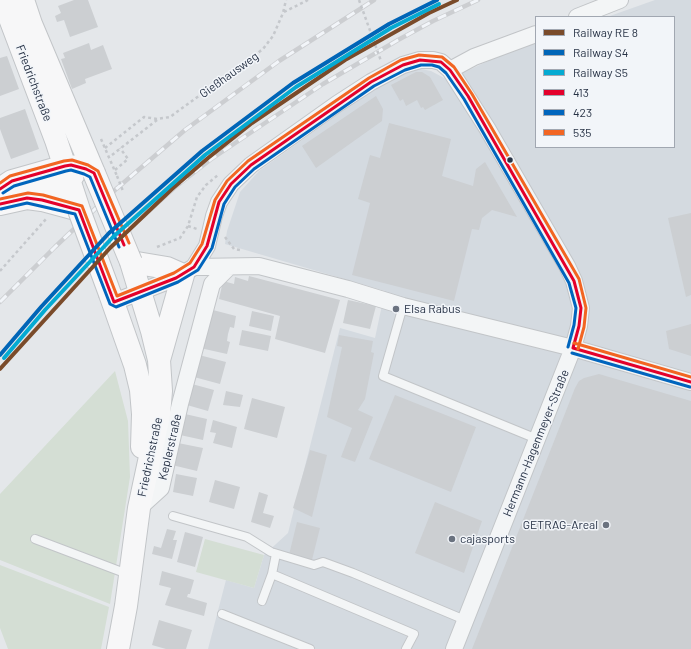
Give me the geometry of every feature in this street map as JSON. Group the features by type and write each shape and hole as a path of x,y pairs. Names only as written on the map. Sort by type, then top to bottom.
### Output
{"main road":[{"name":"Friedrichstraße","path":"3,0 131,262 141,292 158,360 161,391 159,415 139,508"},
{"name":"Friedrichstraße","path":"23,0 84,167 79,210 135,365 143,414 139,508"},
{"path":"4,184 84,167"},
{"path":"0,204 26,198 84,167"},
{"path":"26,198 42,200 79,210"},
{"path":"131,262 188,271 158,360"},
{"path":"118,649 139,508"}],"street":[{"path":"580,16 620,0"},
{"path":"188,271 207,246 219,202 225,191 239,176 275,147 337,104 371,82 409,64 433,60 441,62 450,70 474,58 535,34"},
{"name":"Hermann-Hagenmeyer-Straße","path":"450,70 487,128 574,281 581,308 579,326 573,348 454,649"},
{"path":"112,298 141,292 188,271 259,266 348,289 403,306 573,348 691,382"},
{"name":"Keplerstraße","path":"139,508 161,488 180,404 212,284 228,268"}],"lane":[{"path":"403,306 383,376 537,439"},
{"path":"173,516 247,537 276,554 314,565 323,562 466,620"},
{"path":"35,539 130,576"},
{"path":"262,601 272,574 276,554"},
{"path":"272,574 414,634 406,649"},
{"path":"222,614 310,649"}],"path":[{"name":"Gießhausweg","path":"157,119 170,117 263,49 274,36 283,13 286,0"},
{"path":"283,13 297,8 308,0"},
{"path":"359,0 381,61"},
{"path":"84,167 144,117 157,119"},
{"path":"112,155 157,119"},
{"path":"84,167 128,159 120,148"},
{"path":"84,167 117,176"},
{"path":"0,271 48,217"},
{"path":"154,248 180,238 188,226 224,236 234,249 241,251"}],"shaded area":[{"path":"655,0 691,0 691,649 208,649 226,580 254,588 264,555 288,533 340,328 375,338 385,291 225,244 227,231 240,192 259,171 374,88 416,68 431,71 448,80 503,54 535,42 535,148 675,148 675,16 610,16"},
{"path":"115,371 128,421 130,477 110,604 0,560 0,494"},
{"path":"205,539 264,555 254,588 196,572"},
{"path":"0,565 109,607 101,649 8,649 0,628"}],"building":[{"path":"74,0 88,0 98,27 70,37 64,20 57,22 55,16 61,13 58,6"},
{"path":"89,43 91,50 103,45 112,69 85,79 86,83 72,89 61,59 65,58 63,53"},
{"path":"7,56 19,89 0,96 0,58"},
{"path":"416,72 422,72 430,77 443,100 425,110 423,107 421,108 417,100 406,106 403,99 400,101 391,85"},
{"path":"376,96 383,109 382,121 316,168 302,146"},
{"path":"25,109 39,149 11,159 0,129 0,118"},
{"path":"389,123 451,139 442,176 473,186 476,169 485,162 517,217 492,210 482,218 479,230 472,229 454,301 352,275 370,203 358,199 370,155 380,158"},
{"path":"691,213 691,295 686,297 668,218"},
{"path":"249,276 340,300 325,353 275,339 280,316 219,299 223,281 234,284 235,277 248,281"},
{"path":"348,300 376,306 370,329 343,323"},
{"path":"209,309 236,316 234,328 230,327 228,334 227,341 230,342 227,354 200,348"},
{"path":"252,311 274,316 271,331 249,326"},
{"path":"691,324 691,356 669,349 666,331"},
{"path":"242,330 271,336 268,351 239,345"},
{"path":"339,335 373,341 371,352 374,353 365,399 358,410 373,417 355,462 341,457 352,428 327,417 342,347 337,346"},
{"path":"199,355 226,362 220,384 194,377"},
{"name":"GETRAG-Areal","path":"599,374 691,401 691,649 472,649 575,388 579,381 584,378"},
{"path":"192,384 214,390 208,411 187,405"},
{"path":"226,391 243,395 240,407 223,405"},
{"path":"395,395 476,427 451,492 369,459"},
{"path":"252,398 285,407 277,438 244,429"},
{"path":"185,414 207,419 203,440 180,435"},
{"path":"213,420 237,427 232,448 213,443 216,433 210,432"},
{"path":"178,443 203,448 197,471 172,465"},
{"path":"310,450 327,455 312,517 293,508"},
{"path":"176,474 197,478 193,496 173,492"},
{"path":"215,480 240,487 234,509 209,502"},
{"path":"259,492 268,495 263,513 274,516 270,528 251,522"},
{"path":"435,502 482,521 464,573 415,553"},
{"path":"297,522 320,528 312,560 289,555"},
{"path":"167,529 176,531 173,540 177,540 172,559 152,554 154,546 161,548"},
{"path":"185,532 203,537 195,567 177,562"},
{"path":"162,571 194,580 190,594 188,594 187,597 207,603 204,616 165,605 171,588 159,585"},
{"path":"159,620 192,630 186,649 166,649 152,645"}],"railway":[{"path":"0,302 115,190 185,130 279,61 374,0"},
{"path":"140,219 174,188 210,160 323,84 433,21 478,0"}],"transit line":[{"path":"0,369 110,248 173,188 208,158 252,123 345,60 429,13 457,0"},
{"name":"535","path":"0,199 28,193 43,195 82,206 117,296 174,273 190,263 202,244 215,200 227,181 248,161 369,78 401,60 419,55 442,57 454,67 472,94 579,279 586,308 584,327 578,349"},
{"name":"413","path":"0,204 27,198 42,200 79,210 114,302 176,278 194,267 207,246 219,202 231,184 251,165 371,82 403,65 420,60 441,62 450,70 468,96 574,281 581,308 579,326 573,348"},
{"name":"423","path":"1,209 27,203 75,214 110,304 116,307 178,282 198,270 212,248 224,204 235,187 254,169 374,86 405,70 421,65 432,65 439,67 446,73 464,99 569,283 576,308 574,325 568,347"},
{"name":"535","path":"0,183 10,176 64,161 72,160 88,165 98,171 129,243"},
{"name":"413","path":"0,189 12,181 65,166 71,165 86,169 94,173 124,245"},
{"name":"423","path":"3,193 14,186 66,171 71,170 84,174 90,177 119,247"},
{"name":"535","path":"574,343 691,377"},
{"name":"413","path":"573,348 691,382"},
{"name":"423","path":"572,353 690,387"}],"rail line":[{"name":"S4","path":"0,355 41,307 109,233 202,151 293,83 389,24 437,0"},
{"name":"S5","path":"4,358 45,310 113,237 205,155 296,87 391,28 439,4"}],"place":[{"name":"Elsa Rabus","path":"396,309"},
{"name":"GETRAG-Areal","path":"606,525"},
{"name":"cajasports","path":"452,539"}]}
